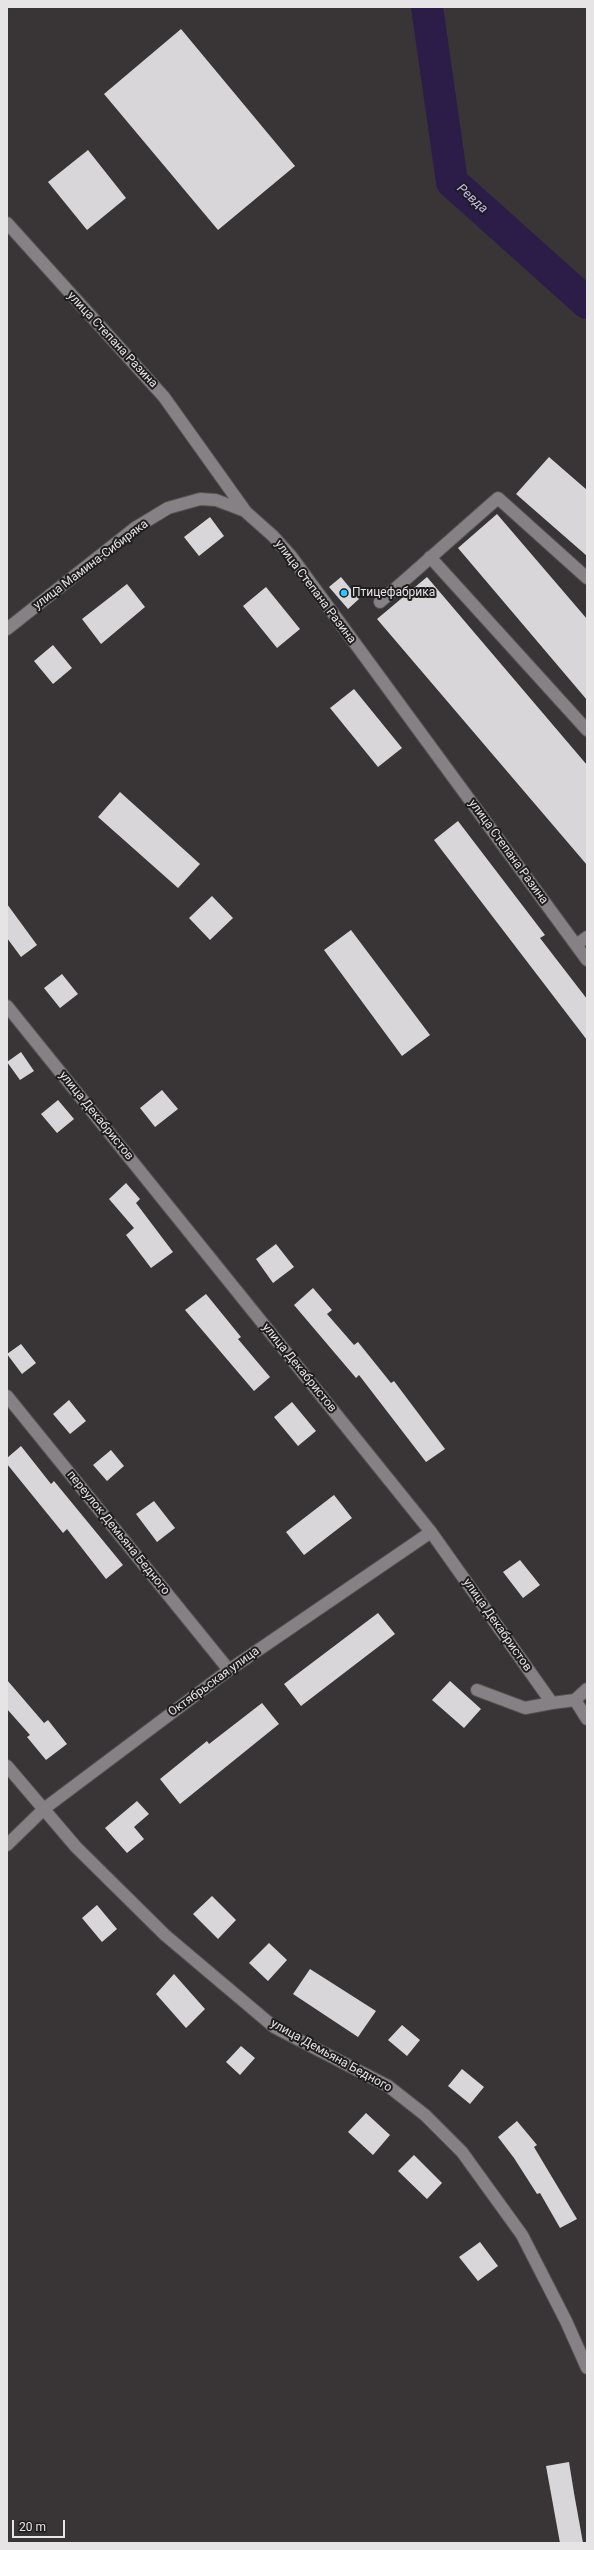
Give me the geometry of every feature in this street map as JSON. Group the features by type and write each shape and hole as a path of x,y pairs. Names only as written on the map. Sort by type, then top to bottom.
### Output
{"street":[{"name":"улица Степана Разина","path":"7,224 164,396 246,512 273,536 291,556 587,960"},
{"path":"380,602 498,498 587,578"},
{"name":"улица Мамина-Сибиряка","path":"7,629 136,528 168,508 200,499 216,500 246,512"},
{"path":"430,557 587,730"},
{"path":"576,945 587,938"},
{"name":"улица Декабристов","path":"7,1006 431,1532 552,1703"},
{"name":"переулок Демьяна Бедного","path":"7,1396 229,1670"},
{"name":"Октябрьская улица","path":"7,1845 45,1808 229,1670 431,1532"},
{"path":"478,1690 524,1708 575,1700 587,1689"},
{"path":"575,1700 587,1719"},
{"name":"улица Демьяна Бедного","path":"7,1766 45,1808 76,1847 165,1935 274,2027 388,2086 425,2115 462,2152 522,2235 566,2321 587,2368"}],"building":[{"path":"181,29 295,166 218,230 104,94"},
{"path":"88,150 126,198 87,230 48,182"},
{"path":"549,457 587,490 587,556 516,494"},
{"path":"497,514 587,619 587,700 458,548"},
{"path":"210,517 224,536 199,556 184,537"},
{"name":"Птицефабрика","path":"341,577 359,599 348,609 329,587"},
{"path":"427,577 587,765 587,865 377,619"},
{"path":"127,584 145,607 101,644 82,619"},
{"path":"266,587 300,629 277,648 243,606"},
{"path":"53,645 72,668 53,684 34,661"},
{"path":"354,689 402,748 378,767 330,708"},
{"path":"120,792 200,864 178,888 98,817"},
{"path":"458,821 545,935 540,938 587,999 587,1040 434,840"},
{"path":"212,896 233,918 210,940 189,918"},
{"path":"7,904 37,945 21,957 7,938"},
{"path":"351,930 430,1035 402,1056 324,950"},
{"path":"62,974 78,994 60,1008 44,988"},
{"path":"21,1052 34,1071 20,1080 7,1062"},
{"path":"162,1090 178,1109 155,1127 140,1108"},
{"path":"58,1100 74,1119 57,1133 41,1114"},
{"path":"126,1183 140,1199 136,1203 173,1252 151,1268 126,1235 134,1228 109,1199"},
{"path":"276,1244 294,1267 273,1283 256,1259"},
{"path":"313,1288 332,1310 327,1314 354,1345 358,1342 391,1383 394,1381 445,1449 426,1462 359,1375 356,1378 294,1305"},
{"path":"206,1294 241,1337 238,1339 270,1377 254,1391 185,1310"},
{"path":"21,1344 36,1363 22,1374 7,1354"},
{"path":"69,1400 86,1421 70,1434 53,1414"},
{"path":"292,1402 316,1431 298,1446 274,1417"},
{"path":"21,1446 51,1484 54,1481 123,1565 106,1579 67,1529 63,1533 7,1464 7,1458"},
{"path":"111,1450 124,1466 107,1481 93,1465"},
{"path":"334,1495 352,1518 304,1555 286,1532"},
{"path":"154,1501 175,1528 157,1542 136,1514"},
{"path":"520,1560 540,1585 523,1598 503,1572"},
{"path":"378,1613 395,1634 301,1706 284,1684"},
{"path":"7,1680 44,1723 48,1720 67,1744 46,1760 27,1737 30,1735 7,1709"},
{"path":"450,1681 481,1709 464,1728 432,1700"},
{"path":"262,1703 279,1724 180,1804 160,1779 207,1741 209,1744"},
{"path":"137,1801 149,1814 134,1827 144,1839 127,1853 105,1828"},
{"path":"212,1896 236,1920 218,1939 193,1914"},
{"path":"97,1905 117,1929 102,1942 82,1918"},
{"path":"269,1943 287,1960 268,1981 249,1963"},
{"path":"310,1969 376,2011 358,2037 293,1994"},
{"path":"174,1974 205,2009 186,2028 156,1994"},
{"path":"402,2025 420,2040 407,2056 388,2040"},
{"path":"241,2046 255,2058 240,2075 226,2062"},
{"path":"462,2069 484,2087 470,2104 448,2086"},
{"path":"366,2113 390,2135 373,2155 348,2132"},
{"path":"517,2121 537,2145 534,2147 577,2219 560,2228 540,2193 537,2194 514,2158 498,2137"},
{"path":"414,2155 442,2183 427,2199 398,2171"},
{"path":"480,2242 498,2266 478,2281 459,2257"},
{"path":"569,2462 583,2543 560,2543 546,2466"}],"waterway":[{"name":"Ревда","path":"427,7 452,182 587,303"}],"place":[{"name":"Птицефабрика","path":"344,593"}]}
